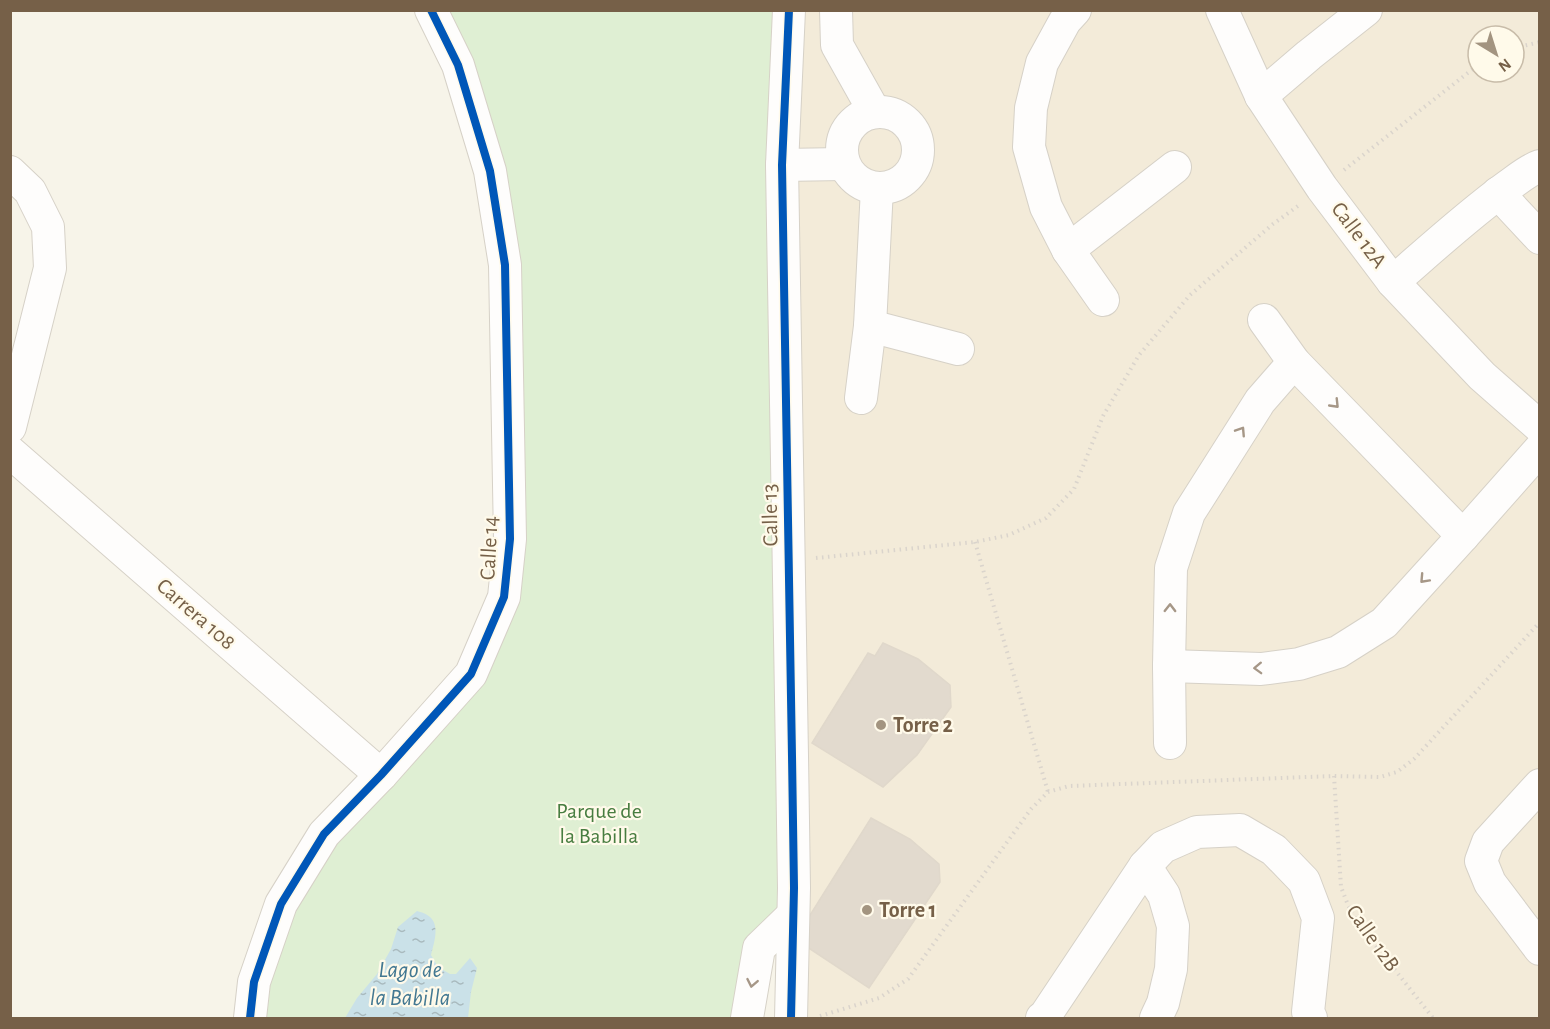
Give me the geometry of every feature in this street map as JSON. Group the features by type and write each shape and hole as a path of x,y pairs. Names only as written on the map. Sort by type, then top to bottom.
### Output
{"street":[{"name":"Calle 14","path":"250,1018 254,982 281,904 324,834 381,775 471,674 504,597 510,539 505,265 490,171 458,65 431,10"},
{"name":"Calle 13","path":"789,10 782,165 793,768 791,1018"},
{"path":"836,10 837,45 874,111"},
{"path":"1075,10 1065,21 1042,63 1031,108 1029,147 1046,207 1068,250 1103,300"},
{"name":"Calle 12A","path":"1222,10 1261,96 1322,188 1394,282 1482,376 1539,427"},
{"path":"1261,96 1361,12"},
{"path":"874,111 892,112 908,122 917,138 918,157 910,174 895,185 877,188 857,181 843,164 842,141 853,122 874,111"},
{"path":"782,165 843,164"},
{"path":"1394,282 1498,193 1539,166"},
{"path":"1068,250 1175,167"},
{"path":"10,172 30,191 48,227 50,268 10,427"},
{"path":"861,398 870,327 877,188"},
{"path":"1498,193 1539,238"},
{"path":"1264,320 1294,362 1463,536"},
{"path":"870,327 958,349"},
{"path":"1170,743 1171,568 1189,513 1260,401 1294,362"},
{"path":"1169,666 1261,669 1299,664 1338,652 1384,623 1539,449"},
{"name":"Carrera 108","path":"10,452 381,775"},
{"path":"1539,784 1488,842 1481,861 1490,883 1539,949"},
{"path":"1046,1018 1144,866 1163,847 1197,832 1240,830 1274,850 1304,881 1318,918 1308,1012 1311,1018"},
{"path":"1144,866 1164,895 1173,926 1171,969 1163,1004 1156,1018"},
{"path":"747,1018 759,948 793,915"}],"path":[{"path":"789,561 975,542 1009,536 1046,518 1074,489 1103,416 1139,355 1190,295 1273,224 1466,74"},
{"path":"975,542 1048,792"},
{"path":"811,1018 879,998 908,979 1031,809 1048,792 1069,786 1334,776 1380,777 1396,772 1414,759 1539,622"}],"shaded area":[{"path":"789,11 1539,11 1539,1018 791,1018"}],"green space":[{"name":"Parque de la Babilla","path":"431,11 789,11 794,888 759,948 747,1018 250,1018 281,904 471,674 504,597 505,265"}],"water":[{"name":"Lago de la Babilla","path":"417,911 429,916 435,925 431,955 438,967 450,974 456,974 470,958 477,968 468,1018 345,1018 357,998 377,974 391,949 398,927"}],"building":[{"name":"Torre 2","path":"883,643 918,659 950,685 951,707 917,755 883,787 812,743 868,653 875,656"},
{"name":"Torre 1","path":"871,818 910,839 939,864 940,882 869,988 795,939"}],"cycle path":[{"path":"250,1018 254,982 281,904 324,834 381,775 471,674 504,597 510,539 505,265 490,171 458,65 431,10"},
{"path":"789,10 782,165 794,888 791,1018"}],"place":[{"name":"Torre 2","path":"881,725"},
{"name":"Torre 1","path":"867,910"}]}
